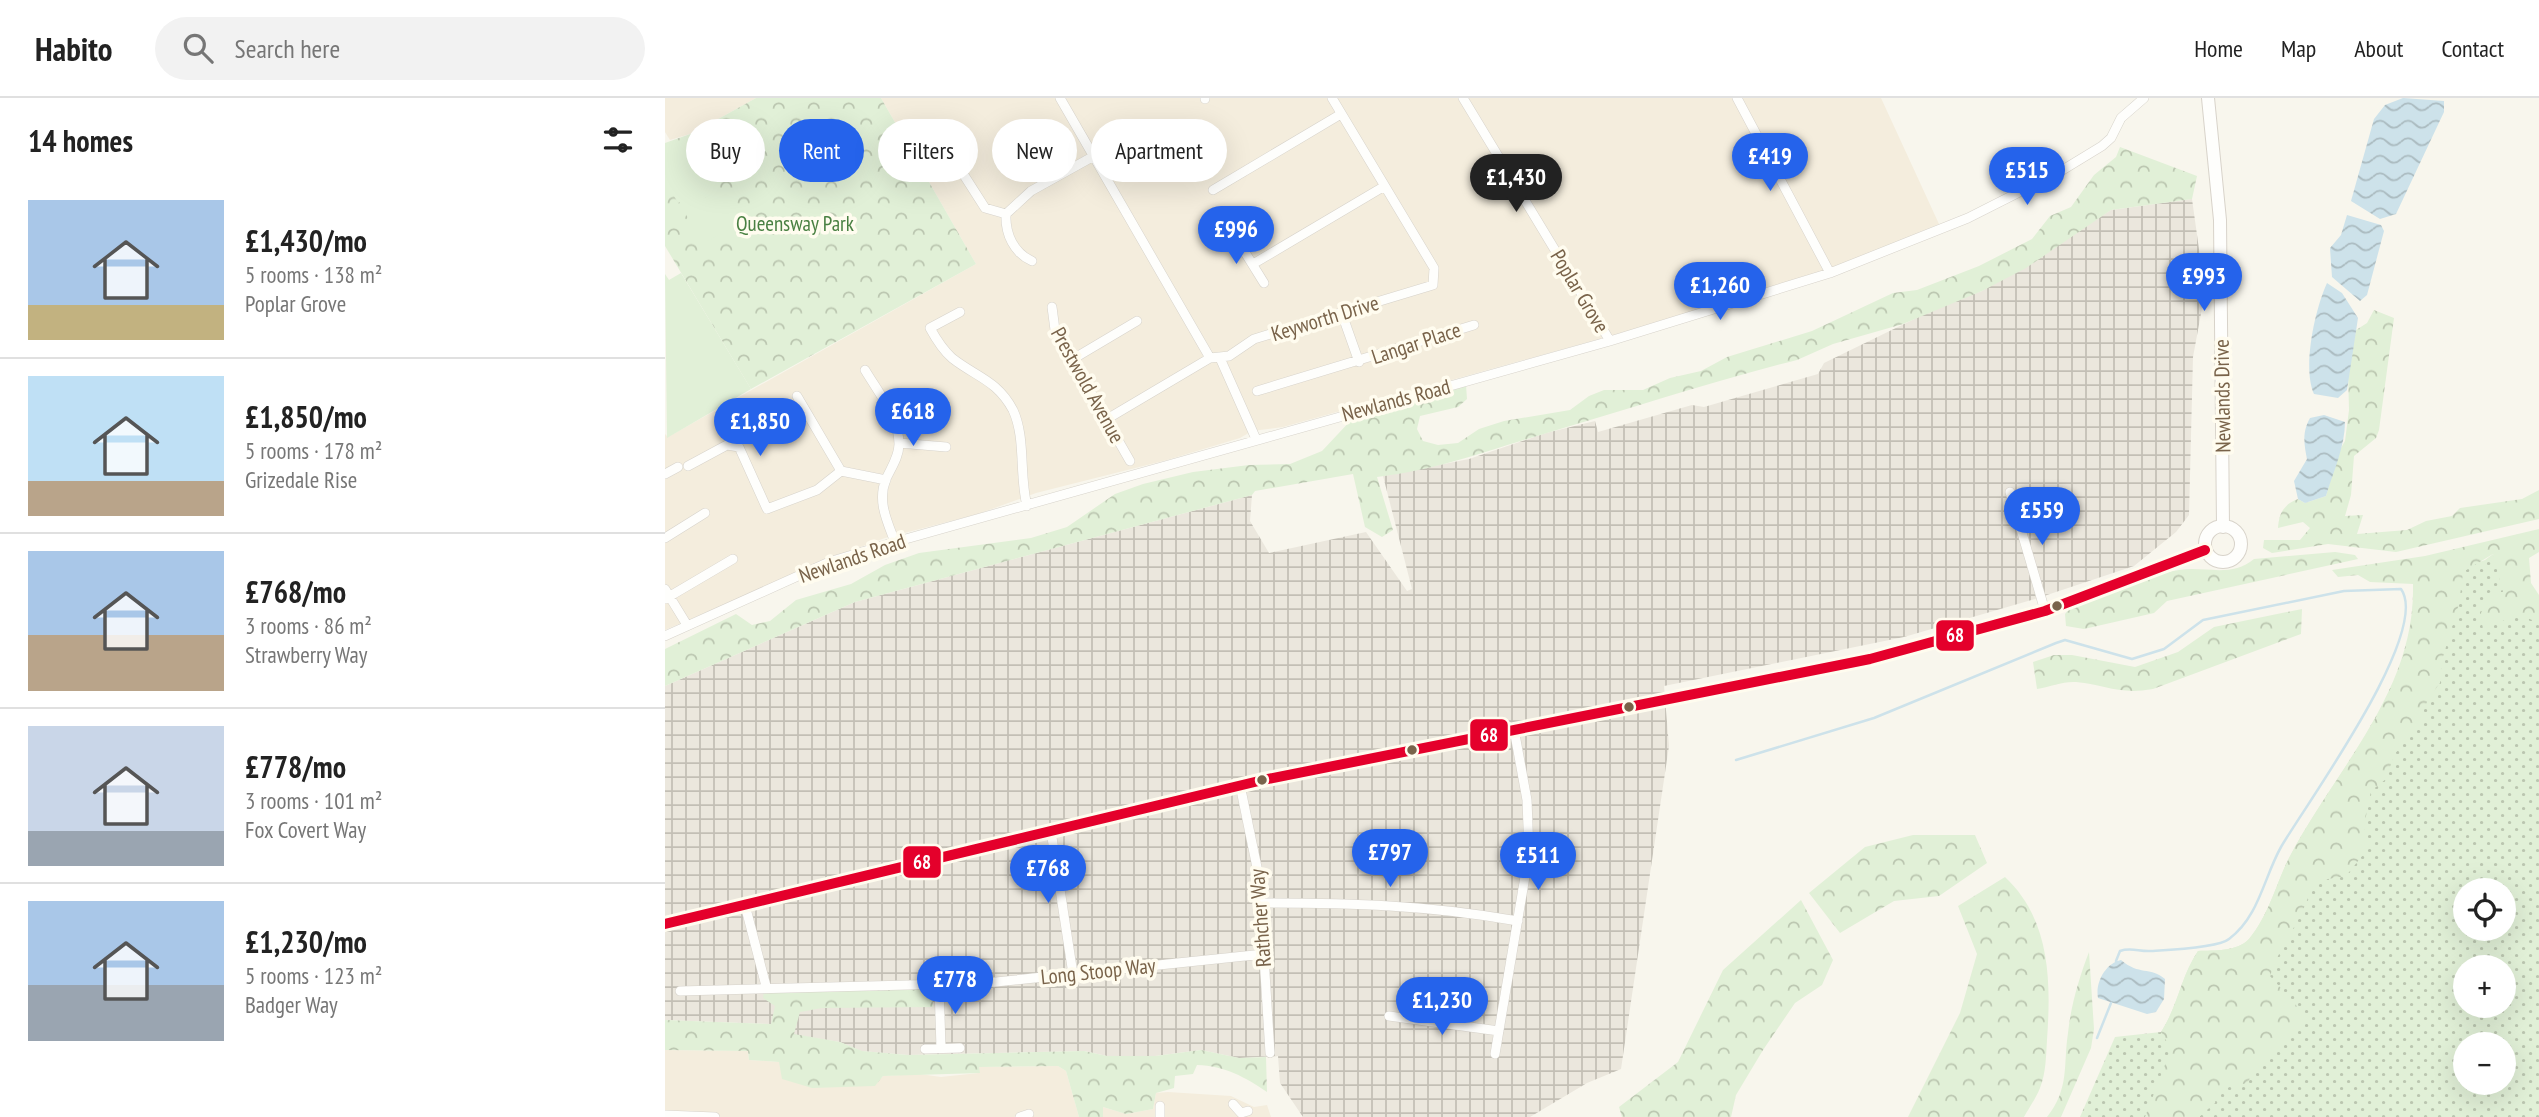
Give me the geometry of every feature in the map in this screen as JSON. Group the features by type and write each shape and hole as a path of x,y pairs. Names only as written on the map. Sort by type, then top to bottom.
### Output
{"street":[{"path":"1060,98 1091,151"},
{"path":"1252,264 1383,187 1332,98"},
{"name":"Poplar Grove","path":"1464,98 1610,341"},
{"path":"1737,98 1830,273"},
{"name":"Newlands Road","path":"665,636 829,562 1610,341 1830,273 2015,197 2102,146 2113,134 2121,118 2144,98"},
{"name":"Newlands Drive","path":"2209,98 2220,220 2223,527"},
{"path":"1213,190 1341,114"},
{"path":"1032,261 1016,249 1006,224 1006,214 1031,191 1091,158"},
{"path":"968,182 985,208 1006,214"},
{"path":"1110,182 1215,358 1256,439"},
{"name":"Keyworth Drive","path":"1107,419 1215,358 1229,356 1254,339 1433,285 1436,278 1434,268 1383,187"},
{"path":"1233,233 1264,282"},
{"name":"Prestwold Avenue","path":"1052,307 1055,330 1130,461"},
{"path":"960,313 930,328 952,358 986,377 1002,393 1013,411 1019,429 1021,481 1027,506"},
{"name":"Langar Place","path":"1342,314 1359,362"},
{"path":"1073,359 1137,321"},
{"name":"Langar Place","path":"1257,391 1473,325"},
{"path":"865,370 890,410 899,443 893,468 886,480 882,505 895,542"},
{"path":"797,396 841,471 886,480"},
{"path":"899,443 946,447"},
{"path":"665,474 727,445 739,447 767,509 817,490 841,471"},
{"path":"2010,492 2045,611"},
{"path":"665,538 705,513"},
{"path":"2223,527 2232,529 2240,539 2237,555 2230,561 2219,562 2205,550 2210,532 2223,527"},
{"path":"665,924 1240,785 1860,662 2045,611 2205,550"},
{"path":"687,625 667,595 733,559"},
{"path":"1495,1054 1518,920 1530,827 1514,729"},
{"name":"Rathcher Way","path":"1240,785 1255,847 1270,1053"},
{"path":"1051,831 1073,974"},
{"path":"1260,903 1397,904 1518,920"},
{"path":"745,905 766,986"},
{"name":"Long Stoop Way","path":"680,990 766,986 939,985 1264,954"},
{"path":"939,985 941,1048"},
{"path":"1389,1016 1499,1031"},
{"path":"925,1049 960,1048"},
{"path":"1233,1104 1243,1114"},
{"path":"665,1115 715,1117"}],"shaded area":[{"path":"665,98 756,98 718,119 686,119 686,135 670,140 665,132"},
{"path":"881,98 1881,98 1939,224 1841,265 1653,324 1283,427 1252,431 1240,438 1167,460 1036,493 978,514 885,538 665,630 665,434 668,437 976,264 929,182 978,182 978,119 893,119"},
{"path":"2192,199 2205,292 2193,357 2189,515 2176,532 2134,566 2035,599 1904,637 1664,686 1669,746 1621,1069 1587,1083 1530,1117 1303,1117 1280,1083 1278,1056 1239,1058 1201,1050 1155,1056 1107,1056 1084,1051 908,1055 861,1051 840,1042 789,1034 771,1024 665,1020 665,686 855,602 1252,495 1250,521 1269,553 1366,532 1407,591 1412,589 1383,476 1469,459 1546,433 1595,421 1598,432 1692,405 1704,407 1818,374 1824,363 1943,305 1982,291 2111,210"},
{"path":"665,1050 748,1051 749,1060 779,1062 874,1086 883,1076 920,1074 941,1077 979,1073 979,1067 1058,1066 1066,1071 1079,1117 665,1117"},
{"path":"1156,1093 1231,1096 1254,1107 1267,1105 1271,1117 1103,1117 1103,1107 1126,1114 1153,1109"}],"green space":[{"name":"Queensway Park","path":"756,98 881,98 893,119 878,119 878,182 929,182 976,264 751,389 665,246 665,143 686,136 686,182 765,182 765,119 718,119"},
{"path":"686,147 686,182 716,182 678,203 665,180 665,159"},
{"path":"2120,147 2197,176 2192,199 2111,210 2026,268 1982,291 1903,324 1833,344 1797,360 1463,459 1377,477 1393,530 1382,537 1365,527 1353,474 1255,491 1252,495 855,602 665,686 665,649 736,614 752,625 770,621 796,600 851,584 885,565 919,553 1031,538 1067,527 1115,494 1143,484 1193,472 1249,465 1290,464 1322,451 1353,418 1466,385 1467,399 1458,407 1420,416 1417,429 1423,441 1438,445 1458,443 1479,429 1504,421 1570,410 1589,396 1604,390 1643,390 1670,378 1701,371 1727,357 1812,331 1893,293 1917,290 1979,266 2032,239 2050,216 2071,207 2094,175 2116,157"},
{"path":"721,189 740,224 702,244 683,209"},
{"path":"681,273 751,389 667,438 665,274 669,280"},
{"path":"2374,310 2394,318 2379,430 2376,438 2354,456 2351,495 2345,516 2363,515 2357,534 2407,530 2426,521 2452,516 2460,508 2522,499 2539,490 2539,519 2396,552 2328,544 2272,553 2263,548 2264,540 2300,540 2310,528 2303,522 2278,528 2286,506 2298,499 2305,503 2326,496 2338,453 2345,441 2349,410 2348,371 2356,330 2367,323"},
{"path":"2539,529 2539,552 2529,558 2531,583 2539,595 2539,623 2518,614 2483,630 2481,613 2490,592 2503,592 2493,554 2463,572 2459,604 2442,660 2440,683 2428,699 2418,725 2394,755 2386,779 2371,791 2364,826 2366,839 2362,856 2346,876 2328,879 2311,888 2303,911 2270,976 2302,1012 2303,1021 2261,1062 2247,1083 2217,1090 2215,1103 2199,1117 2145,1117 2171,1049 2161,1032 2192,961 2198,951 2225,950 2238,946 2256,930 2289,858 2370,727 2388,694 2402,659 2411,623 2413,584 2370,582 2358,575 2338,577 2332,570 2425,556"},
{"path":"2335,552 2355,555 2358,559 2167,601 2154,613 2084,629 2066,626 2065,614 2070,608 2137,581 2165,573 2189,569 2227,570 2246,565 2254,559"},
{"path":"2493,554 2539,623 2539,1117 2080,1117 2115,1037 2161,1032 2198,951 2225,950 2238,946 2256,930 2289,858 2370,727 2387,694 2401,659 2410,623 2413,584 2485,560"},
{"path":"2302,609 2301,634 2153,689 2122,690 2071,682 2037,689 2033,662 2054,655 2072,655 2135,667 2178,652 2214,627"},
{"path":"1913,835 1975,835 1987,863 1939,896 1894,901 1840,933 1809,893 1865,847"},
{"path":"2005,877 2032,912 2045,953 2049,996 2045,1064 2040,1088 2024,1117 1908,1117 1960,1013 1977,954 1958,906"},
{"path":"1801,900 1833,960 1822,985 1795,1003 1763,1050 1736,1095 1731,1117 1622,1117 1619,1107 1678,1062 1723,970"},
{"path":"2089,952 2094,1029 2091,1048 2061,1117 2047,1117 2062,1086 2071,1012"},
{"path":"932,989 933,1007 822,1008 800,1012 794,1034 840,1042 862,1051 908,1055 1084,1051 1107,1056 1155,1056 1201,1050 1239,1058 1266,1057 1267,1092 1234,1073 1197,1065 1193,1074 1175,1076 1174,1088 1156,1093 1153,1109 1126,1114 1103,1107 1103,1117 1079,1117 1066,1071 1058,1066 979,1067 980,1073 883,1076 875,1086 812,1088 782,1079 779,1062 749,1060 748,1051 665,1050 665,1020 771,1024 775,1006 763,998 764,991"}],"water":[{"path":"2403,98 2444,101 2444,112 2396,214 2380,219 2351,201 2374,119 2385,105"},
{"path":"2347,215 2381,225 2384,231 2367,295 2360,301 2332,277 2330,248 2341,235"},
{"path":"2327,283 2342,293 2358,318 2347,390 2338,398 2314,394 2309,369 2314,323"},
{"path":"2324,415 2345,422 2343,441 2326,496 2305,503 2298,499 2294,481 2307,459 2304,438 2307,423 2310,418"},
{"path":"2121,960 2134,968 2165,979 2164,999 2156,1012 2147,1014 2098,998 2098,986 2106,969"}],"waterway":[{"path":"1736,760 1874,718 2065,640 2132,659 2164,649 2203,620 2344,591 2401,589 2406,611 2399,641 2383,678 2338,758 2281,847 2247,920 2223,942 2180,949 2124,950 2120,951 2116,961"},
{"path":"2097,1038 2111,1003"}],"transit line":[{"name":"68","path":"665,924 1263,780 1870,659 2045,611 2205,550"}]}
